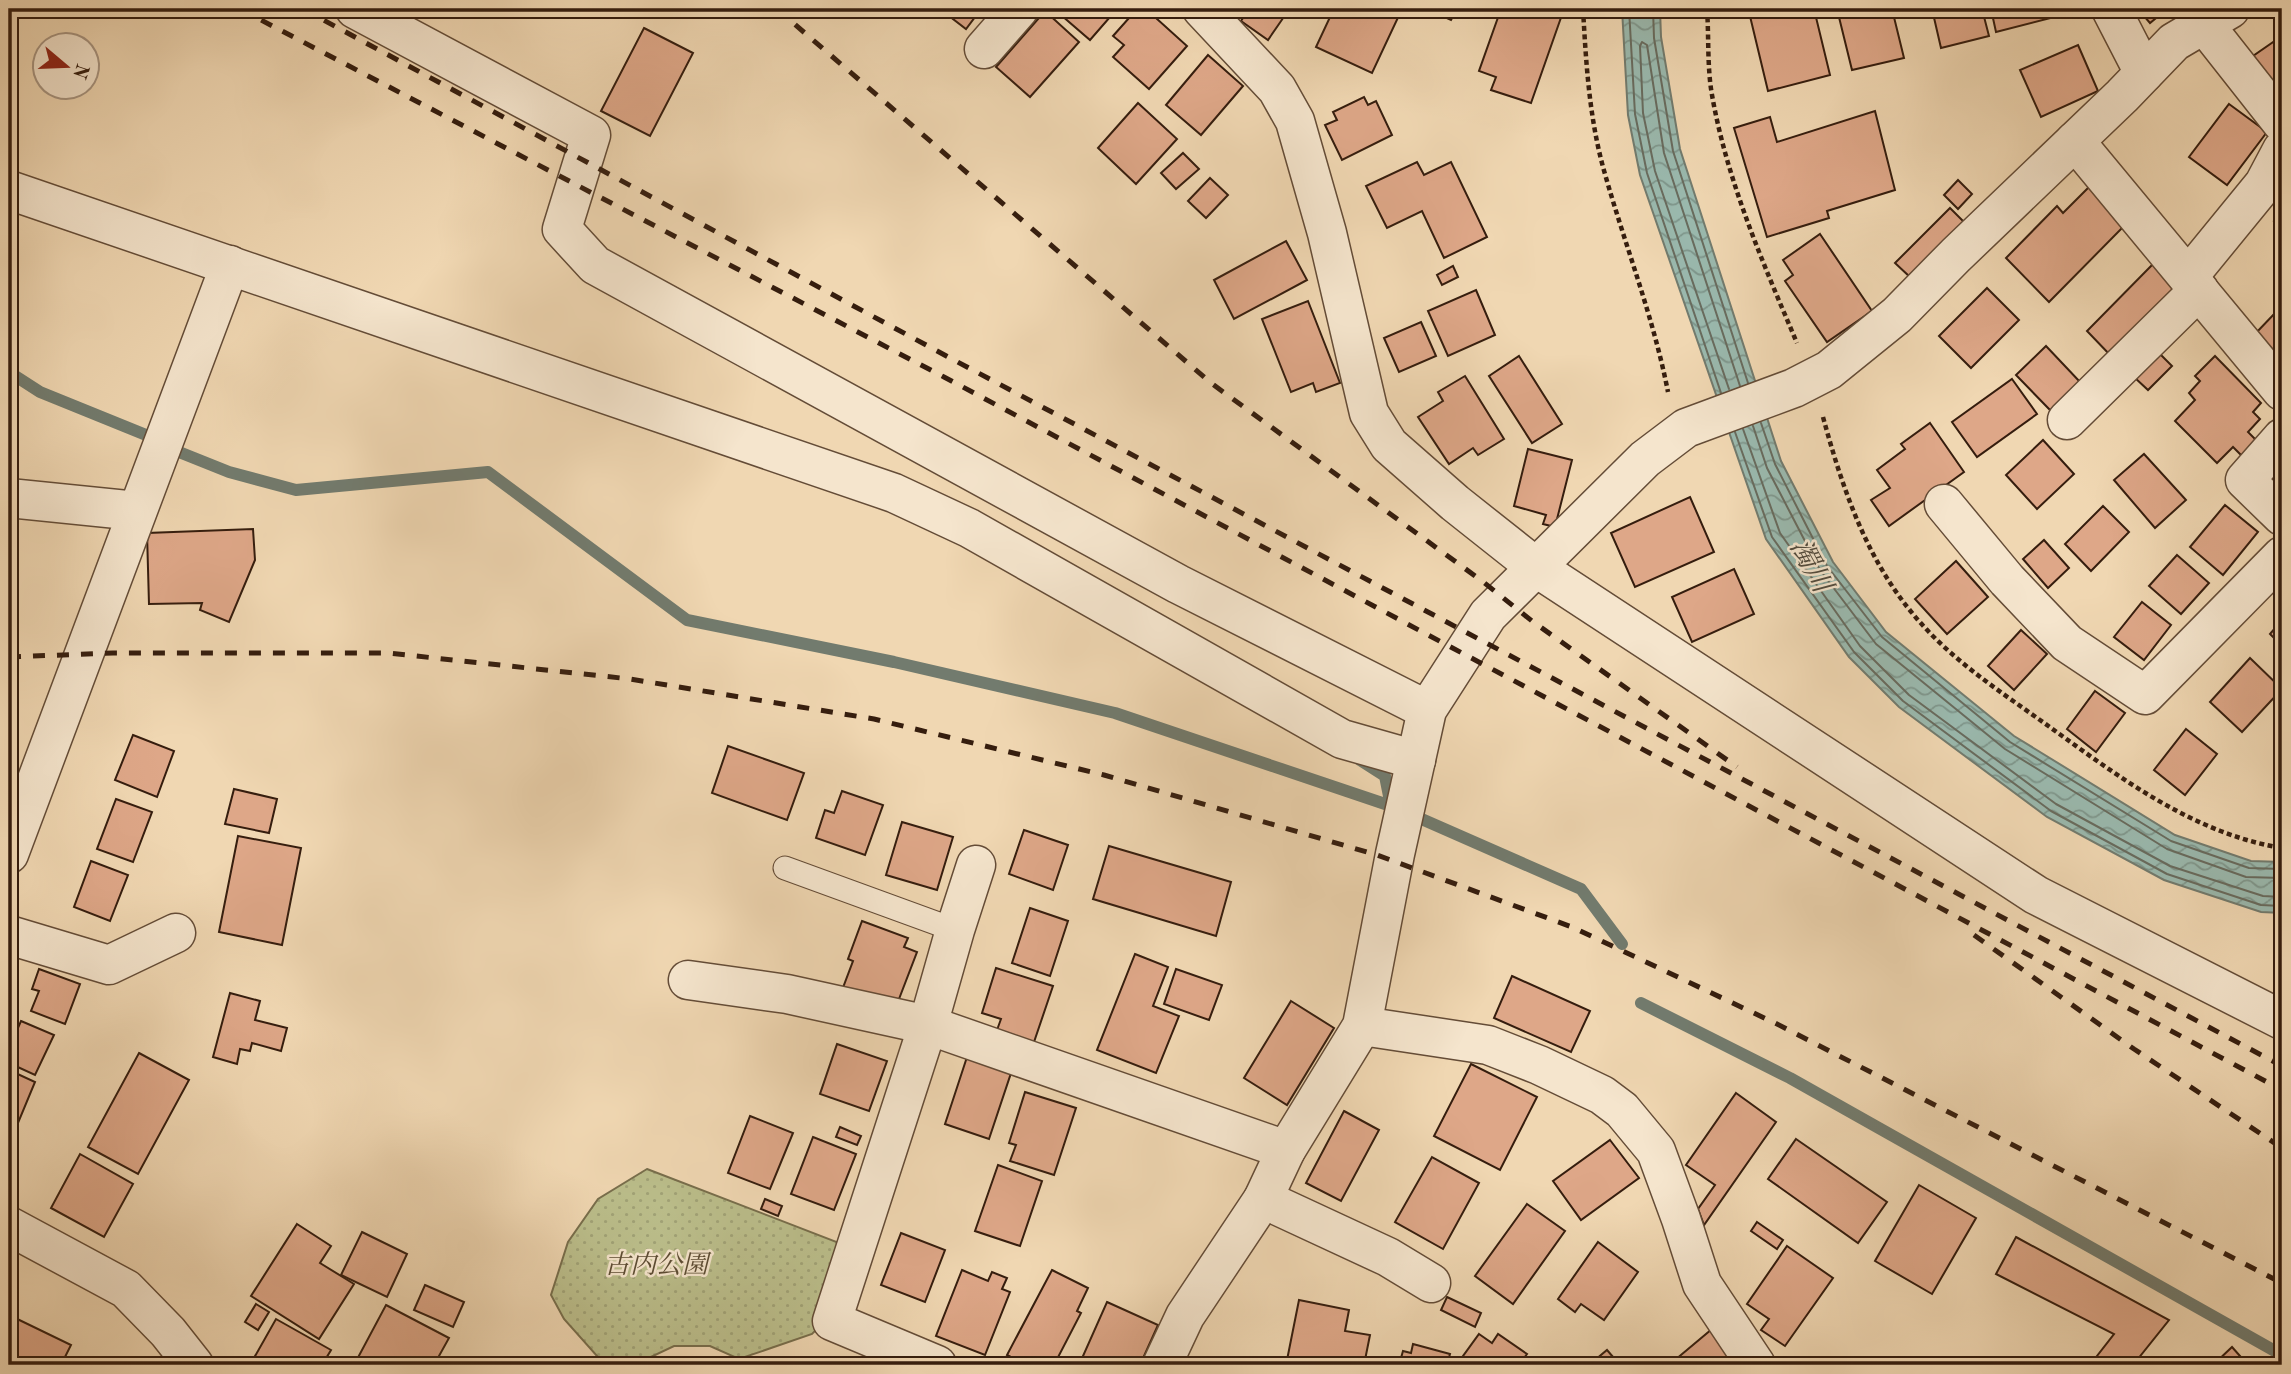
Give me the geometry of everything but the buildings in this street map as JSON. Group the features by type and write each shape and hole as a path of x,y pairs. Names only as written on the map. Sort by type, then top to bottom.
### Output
{"street":[{"path":"355,9 591,135 562,229 595,265 1178,584 1427,710"},
{"path":"984,49 1019,9"},
{"path":"1202,9 1277,89 1294,121 1326,233 1369,413 1390,446 1455,503 1538,568 2036,895 2282,1020"},
{"path":"2111,9 2144,73"},
{"path":"1162,1365 1185,1316 1262,1199 1286,1150 1362,1026 1427,710 1488,615 1645,459 1682,431 1794,388 1829,370 1897,315 2174,42 2217,16 2282,122"},
{"path":"2075,141 2282,391"},
{"path":"2067,420 2193,284 2264,184 2282,150"},
{"path":"9,190 894,493 969,528 1342,738 1416,760"},
{"path":"9,854 230,265"},
{"path":"2282,438 2245,480 2282,516"},
{"path":"9,498 137,511"},
{"path":"1944,504 2007,580 2067,643 2145,695 2282,556"},
{"path":"937,1365 832,1321 928,1025 976,866"},
{"path":"9,935 109,965 176,933"},
{"path":"688,980 787,994 928,1025 1286,1150"},
{"path":"1362,1026 1488,1045 1539,1065 1602,1095 1622,1110 1656,1151 1682,1219 1702,1284 1756,1365"},
{"path":"1262,1199 1388,1257 1432,1283"},
{"path":"9,1226 126,1289 168,1332 194,1365"}],"lane":[{"path":"785,868 955,930"}],"path":[{"path":"1583,9 1588,97 1603,165 1659,344 1682,431"}],"green space":[{"name":"古内公園","path":"647,1169 847,1246 822,1324 812,1334 739,1359 710,1346 674,1346 634,1365 605,1365 564,1319 551,1295 568,1242 598,1199"}],"water":[{"name":"濁川","path":"1622,9 1660,9 1661,37 1680,149 1781,461 1833,562 1886,632 2014,736 2175,835 2251,861 2282,862 2282,913 2261,912 2164,880 2047,817 1899,707 1849,657 1766,539 1640,175 1628,115"}],"waterway":[{"path":"9,372 40,392 151,437"},
{"path":"174,450 229,472 296,490 488,472 687,620 894,662 1115,713 1391,806 1385,776 1360,760"},
{"path":"1417,817 1581,889 1622,944"},
{"path":"1641,1003 1790,1078 2282,1355"}],"railway":[{"path":"240,9 944,377 2282,1090"},
{"path":"303,9 952,359 2282,1066"},
{"path":"777,9 1211,383 1482,581 1532,621 1737,767"},
{"path":"9,657 113,653 388,653 630,679 874,719 1104,775 1377,855 1572,927 1775,1023 2282,1283"},
{"path":"1974,935 2134,1049 2282,1148"}]}
